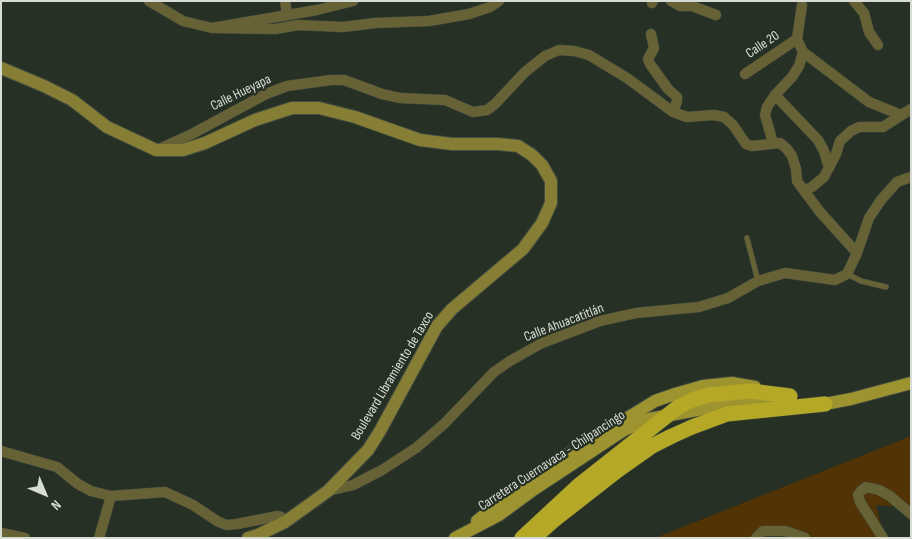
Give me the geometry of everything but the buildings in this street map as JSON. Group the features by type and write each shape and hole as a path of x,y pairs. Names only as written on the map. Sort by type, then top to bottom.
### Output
{"highway":[{"path":"522,538 578,486 678,407 708,395 750,391 790,396"},
{"path":"534,538 554,520 652,446 692,427 727,414 825,404"}],"main road":[{"name":"Boulevard Libramiento de Taxco","path":"1,68 72,100 107,127 156,150 183,150 205,143 255,120 292,108 319,108 355,117 420,140 452,144 518,146 532,155 552,181 551,203 542,224 523,249 452,309 437,326 368,450 328,491 285,522 248,538"},
{"name":"Carretera Cuernavaca - Chilpancingo","path":"455,538 533,476 655,401 690,389 732,383 761,388 825,404"},
{"path":"825,404 911,383"},
{"name":"Carretera Cuernavaca - Chilpancingo","path":"455,538 499,515 624,430 649,419 724,405 764,403 825,404"}],"street":[{"path":"149,1 183,21 212,28 276,29 298,25 343,27 375,23 429,21 469,14 490,7 499,1"},
{"path":"285,1 288,14"},
{"path":"212,28 317,10 353,1"},
{"path":"671,1 680,6 692,6 716,15"},
{"path":"692,6 702,1"},
{"path":"854,1 864,13 869,32 878,45"},
{"path":"802,5 797,39 803,52 870,102 901,115"},
{"path":"651,34 654,48 648,58 650,64 668,89 677,97 673,112 687,117 714,115 724,117 733,125 746,144 752,146 780,143 787,148 796,169 796,181 805,190 820,212 857,253"},
{"name":"Calle 20","path":"745,74 797,39"},
{"name":"Calle Hueyapa","path":"156,150 192,134 266,94 287,86 344,80 382,94 400,98 445,100 472,112 487,110 544,56 560,50 589,55 627,78 673,112"},
{"path":"773,143 765,115 767,107 800,66 803,52"},
{"path":"775,95 818,140 824,151 829,168"},
{"path":"805,190 824,177 836,154 840,141 851,131 859,127 882,128 911,110"},
{"path":"847,274 857,253 869,218 881,200 897,182 911,177"},
{"name":"Calle Ahuacatitlán","path":"328,491 353,485 382,470 416,448 444,424 494,372 542,343 600,321 636,313 699,307 728,298 758,281 785,273 835,280 847,274"},
{"path":"1,451 57,467 78,484 91,491 111,496 165,492 193,505 217,522 226,524 237,524 278,516 285,522"},
{"path":"883,538 860,502 858,495 862,490 866,487 879,490 890,496 911,514"},
{"path":"99,538 111,496"},
{"path":"756,538 763,530 785,532 805,538"},
{"path":"1,533 25,538"}],"lane":[{"path":"747,238 758,281"},
{"path":"847,274 861,281 886,287"}],"shaded area":[{"path":"911,436 911,508 876,505 884,538 784,538 773,535 770,538 655,538"}]}
